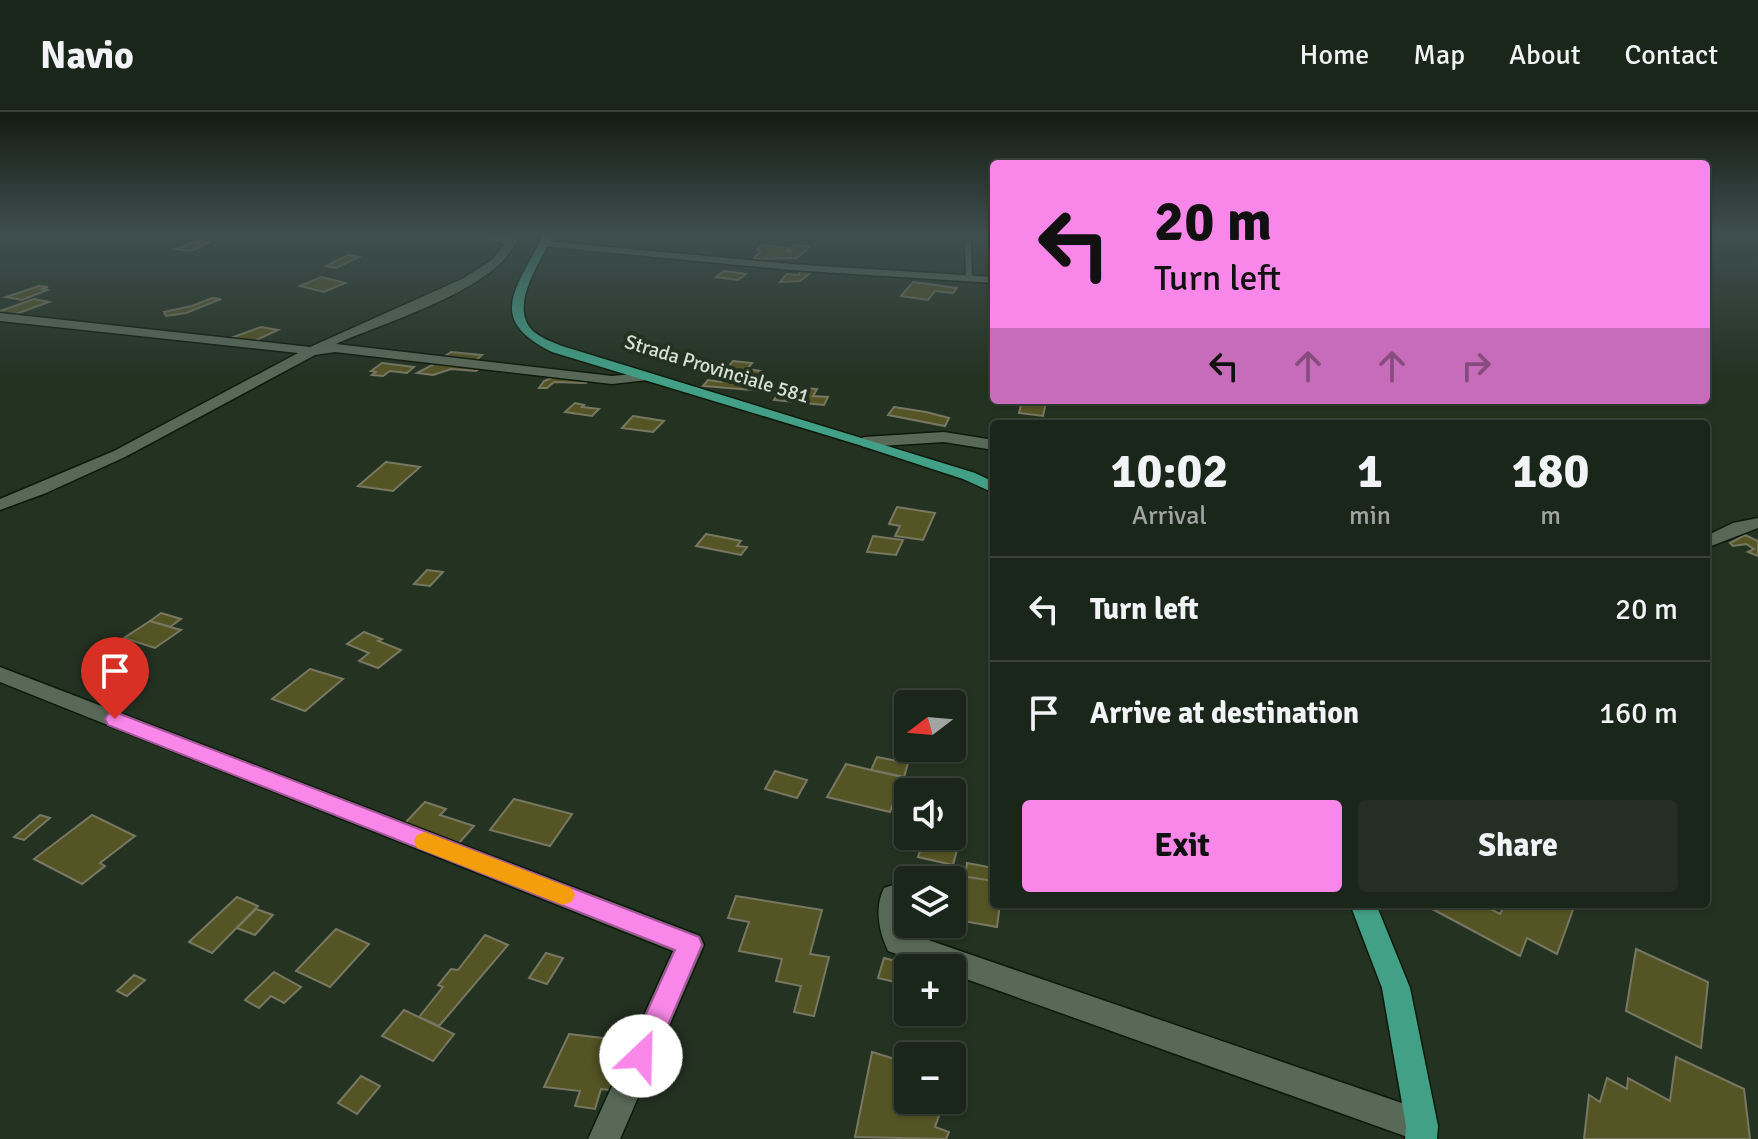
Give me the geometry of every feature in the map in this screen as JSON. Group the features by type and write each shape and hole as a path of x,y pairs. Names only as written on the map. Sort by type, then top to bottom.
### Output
{"main road":[{"name":"Strada Provinciale 581","path":"525,283 518,297 518,318 528,334 557,349 864,442 969,476 990,486"},
{"path":"1365,908 1396,988 1422,1132"}],"street":[{"path":"0,505 55,484 256,384 313,351 462,283"},
{"path":"0,317 313,351 348,349 612,380 643,377"},
{"path":"864,442 944,437 990,444"},
{"path":"1710,541 1739,527 1758,523"},
{"path":"0,674 690,945 604,1139"},
{"path":"893,896 892,927 898,942 1422,1132"}],"building":[{"path":"307,283 345,283 324,292 300,286"},
{"path":"912,283 957,288 953,293 935,291 928,300 901,296"},
{"path":"39,286 48,287 22,300 6,297"},
{"path":"212,298 221,299 186,313 166,316 164,312 192,306"},
{"path":"34,299 49,302 10,316 0,315 0,311"},
{"path":"261,327 278,330 252,342 228,339"},
{"path":"451,352 482,355 474,362 442,358"},
{"path":"733,361 752,363 747,369 761,371 756,379 773,381 765,391 703,386 708,380 722,382 733,368 728,367"},
{"path":"382,363 414,367 407,373 390,371 383,376 372,375 376,372 371,371"},
{"path":"436,363 481,367 476,371 451,369 433,375 417,373"},
{"path":"556,376 591,379 586,383 554,382 547,388 539,388 544,381"},
{"path":"783,386 817,389 813,396 828,397 824,405 774,400"},
{"path":"575,403 599,409 592,416 565,412"},
{"path":"1021,404 1046,404 1043,416 1019,413"},
{"path":"894,407 949,418 945,426 888,415"},
{"path":"633,416 664,421 653,432 622,428"},
{"path":"386,462 420,467 393,491 358,486"},
{"path":"897,507 935,513 923,540 895,536 900,526 889,524"},
{"path":"706,534 741,541 737,546 747,547 741,555 696,546"},
{"path":"1745,535 1758,541 1758,556 1748,552 1754,549 1746,544 1733,546 1730,543"},
{"path":"873,536 903,540 896,555 867,552"},
{"path":"427,570 443,572 430,586 414,584"},
{"path":"161,613 181,619 170,627 150,621"},
{"path":"150,621 181,630 155,648 124,638"},
{"path":"364,632 401,650 378,668 359,661 369,653 347,644"},
{"path":"310,669 343,679 305,711 272,699"},
{"path":"877,757 908,763 904,777 871,770"},
{"path":"846,764 907,778 894,778 894,801 890,812 827,797"},
{"path":"775,771 807,780 797,798 765,789"},
{"path":"514,799 572,814 550,846 490,830"},
{"path":"425,802 446,809 440,815 474,826 459,843 404,824"},
{"path":"40,815 50,818 24,840 14,837"},
{"path":"92,815 135,836 100,863 105,866 82,884 34,859"},
{"path":"920,850 957,850 953,865 918,857"},
{"path":"967,863 990,867 990,880 966,877"},
{"path":"966,877 990,880 990,908 999,908 997,927 966,921"},
{"path":"736,896 822,910 810,954 829,957 814,1016 794,1012 801,986 776,981 782,959 739,951 749,922 728,918"},
{"path":"237,897 258,906 212,953 189,942"},
{"path":"1430,908 1489,908 1500,914 1503,908 1574,908 1557,954 1527,938 1520,956"},
{"path":"256,909 273,915 255,935 237,928"},
{"path":"336,929 369,944 330,987 296,971"},
{"path":"485,935 508,945 439,1026 419,1017 443,987 438,985 451,969 458,970"},
{"path":"1636,949 1708,982 1701,1048 1626,1011"},
{"path":"546,953 563,958 547,984 529,978"},
{"path":"884,958 894,960 894,982 878,978"},
{"path":"274,972 301,987 284,1003 271,996 259,1008 245,1000"},
{"path":"134,975 145,980 127,996 117,991"},
{"path":"404,1010 454,1034 433,1061 382,1036"},
{"path":"569,1034 621,1040 612,1064 627,1066 620,1091 601,1089 595,1109 575,1106 580,1091 544,1087"},
{"path":"872,1052 894,1059 894,1114 940,1114 935,1127 949,1132 946,1139 855,1137"},
{"path":"1676,1057 1744,1089 1750,1139 1584,1139 1589,1095 1600,1102 1607,1078 1627,1089 1628,1078 1670,1101"},
{"path":"361,1076 380,1086 357,1114 338,1103"}],"slow traffic":[{"path":"425,841 563,895"}],"route":[{"path":"115,719 690,945 641,1056"}]}
